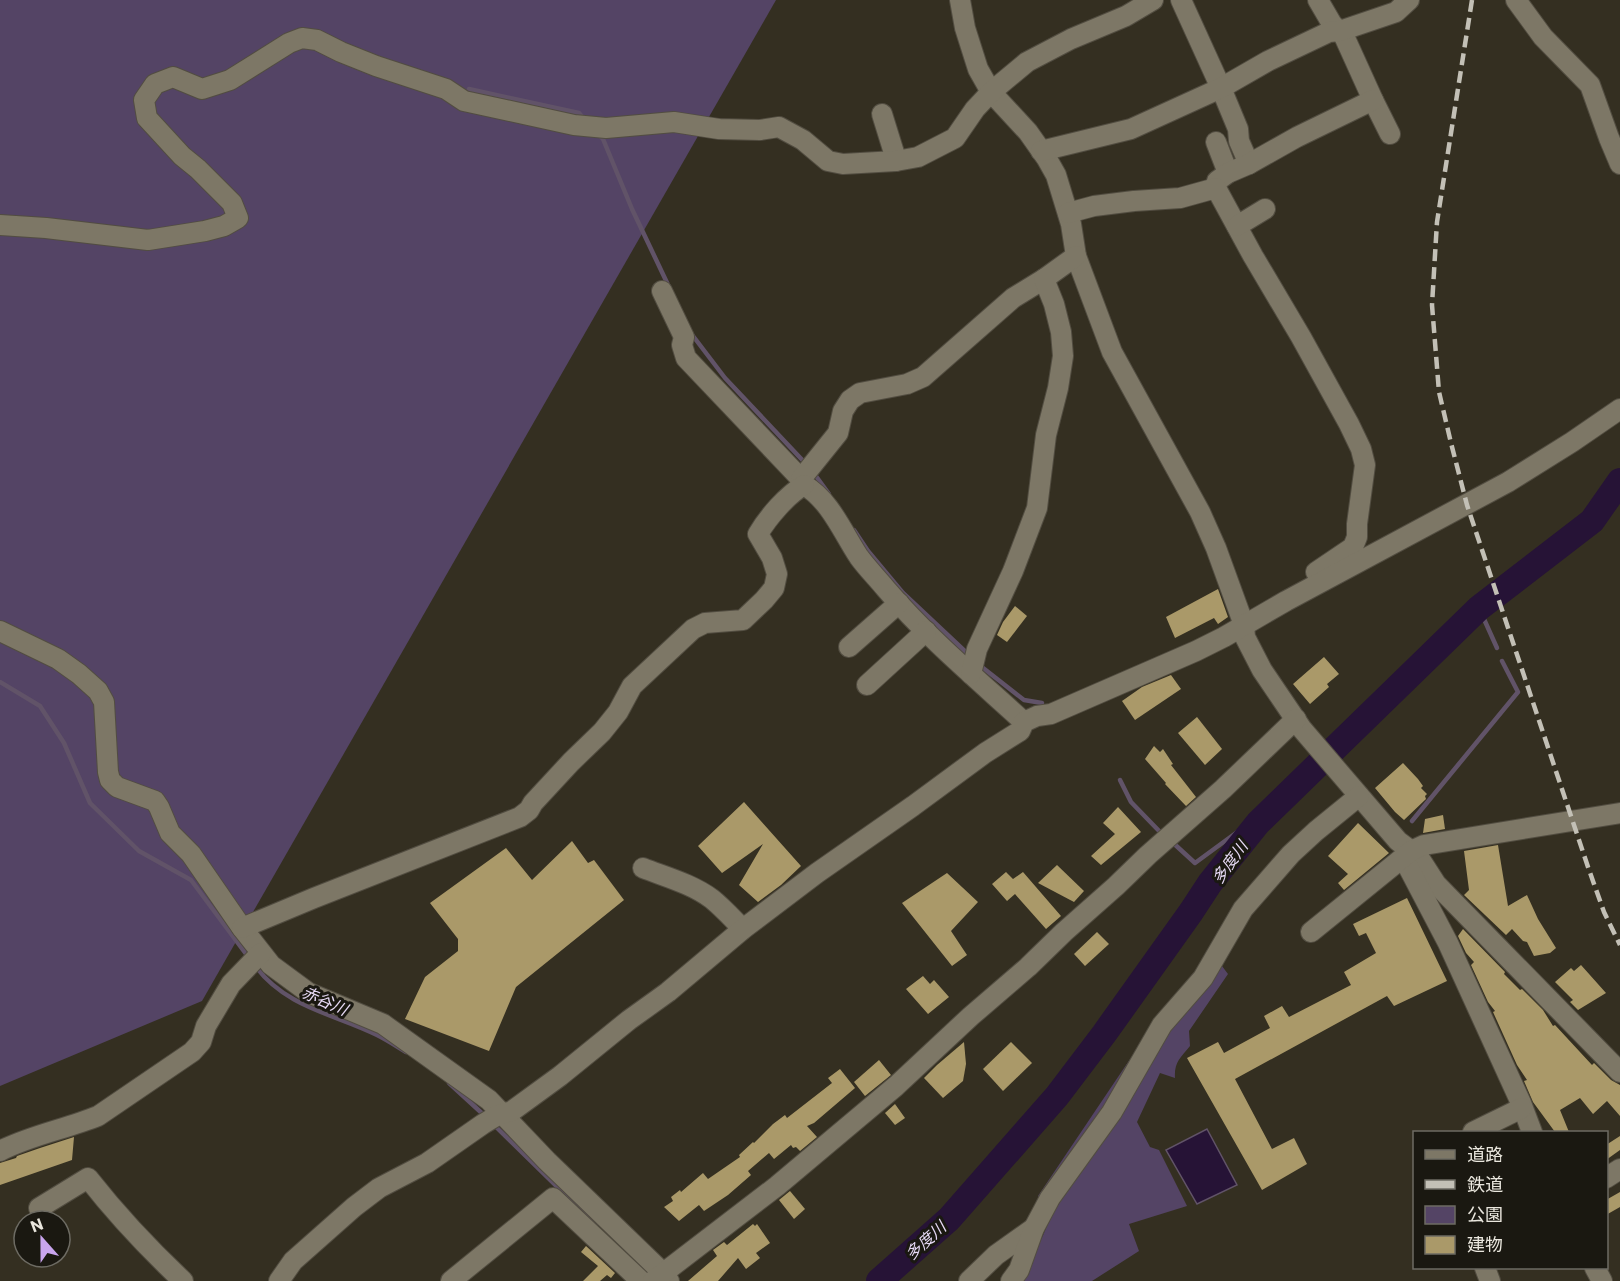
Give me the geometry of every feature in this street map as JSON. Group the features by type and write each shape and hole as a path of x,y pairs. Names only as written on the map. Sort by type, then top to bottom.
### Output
{"street":[{"path":"960,0 965,28 978,69 991,92 1028,132 1056,175 1071,224 1076,256 1112,352 1200,512 1216,548 1244,625 1245,637 1262,670 1299,724 1398,841 1407,855 1521,1103 1532,1131"},
{"path":"0,225 148,240 205,231 224,226 238,218 232,203 205,175 182,156 147,118 144,100 155,84 173,77 202,89 230,80 289,43 302,38 317,40 376,66 446,89 464,101 580,126 606,128 674,122 719,129 760,130 779,127 802,140 828,161 843,164 896,161 918,157 955,138 975,109 991,92 1027,62 1071,39 1126,16 1153,0"},
{"path":"1181,0 1221,88 1249,164"},
{"path":"1318,0 1332,24 1340,31 1390,134"},
{"path":"1041,151 1131,129 1221,88 1268,61 1329,32 1340,31 1396,12 1409,0"},
{"path":"1516,0 1543,37 1590,86 1620,164"},
{"path":"1068,213 1114,203 1180,198 1222,180 1297,137 1372,100"},
{"path":"882,114 896,161"},
{"path":"1216,142 1222,180 1236,226 1349,424 1361,449 1365,465 1357,537 1353,547 1292,588 1286,601"},
{"path":"1236,226 1265,209"},
{"path":"242,928 520,817 529,810 571,762 602,732 618,712 633,686 693,629 705,623 742,620 774,588 777,574 772,558 758,534 764,524 803,482 838,433 843,411 850,400 860,393 907,384 923,377 1012,298 1076,256"},
{"path":"971,674 978,649 1013,571 1037,508 1046,435 1058,388 1063,356 1061,332 1054,304 1044,279"},
{"path":"662,291 684,337 682,345 686,358 813,490 835,518 860,558 899,603 1024,722"},
{"path":"286,1278 293,1261 379,1188 427,1163 495,1118 512,1111 668,992 743,929 826,867 1020,730 1024,722 1037,716 1051,714 1196,651 1508,482 1620,409"},
{"path":"849,647 899,603"},
{"path":"867,685 926,631"},
{"path":"1,634 58,659 80,674 98,691 104,702 110,780 117,787 155,801 170,834 191,854 242,928 271,965 309,993 383,1024 489,1100 495,1118 547,1161 662,1278 777,1186 896,1086 1148,855 1299,724"},
{"path":"1011,1281 1019,1270 1034,1228 1050,1198 1112,1112 1162,1025 1203,978 1243,909 1291,854 1357,794"},
{"path":"1311,932 1407,855 1426,844 1620,813"},
{"path":"1407,855 1419,857 1436,884 1620,1072"},
{"path":"643,868 674,879 713,900 743,929"},
{"path":"0,1151 59,1128 98,1116 192,1052 201,1042 206,1026 231,984 261,953"},
{"path":"1475,1131 1522,1108"},
{"path":"39,1208 88,1178 108,1204 183,1281"},
{"path":"451,1281 553,1198 641,1281"},
{"path":"969,1281 996,1255 1034,1228"}],"green space":[{"path":"0,0 776,0 202,1001 0,1086"},
{"path":"1219,962 1228,974 1189,1031 1190,1046 1177,1064 1175,1078 1160,1073 1137,1122 1150,1147 1159,1150 1187,1206 1129,1224 1139,1251 1092,1281 1019,1281 1026,1274 1051,1217 1038,1196 1157,1019"}],"shaded area":[{"path":"1207,1129 1237,1185 1197,1204 1166,1150"}],"building":[{"path":"1218,589 1228,617 1218,624 1214,618 1175,638 1166,617"},
{"path":"1015,606 1027,616 1007,642 997,635"},
{"path":"1324,657 1339,674 1327,684 1329,687 1310,704 1293,684"},
{"path":"1171,675 1181,689 1135,720 1122,701 1142,687"},
{"path":"1197,717 1222,749 1205,765 1178,733"},
{"path":"1154,746 1160,752 1163,749 1173,764 1171,765 1196,797 1186,806 1145,759"},
{"path":"1403,763 1418,779 1423,786 1421,788 1427,794 1426,799 1404,820 1375,788"},
{"path":"744,802 801,866 758,902 739,885 763,844 722,873 698,846"},
{"path":"1118,807 1141,832 1101,865 1091,856 1115,834 1103,823"},
{"path":"1443,815 1445,829 1423,833 1425,819"},
{"path":"1358,823 1389,853 1344,890 1338,883 1348,874 1328,856"},
{"path":"572,841 588,863 594,860 624,900 516,987 489,1051 405,1019 425,977 458,951 458,939 430,903 506,848 532,880"},
{"path":"1498,845 1508,906 1527,895 1538,919 1556,948 1550,953 1534,956 1527,942 1523,941 1512,929 1506,935 1464,895 1469,890 1464,851"},
{"path":"1057,865 1084,891 1074,902 1038,883"},
{"path":"1006,872 1013,879 1023,872 1061,916 1046,929 1015,894 1007,901 992,884"},
{"path":"947,873 978,902 951,931 967,955 952,966 902,903"},
{"path":"1407,898 1447,981 1394,1006 1387,996 1235,1079 1272,1149 1294,1138 1307,1164 1262,1190 1187,1058 1218,1042 1224,1053 1270,1028 1264,1016 1282,1006 1289,1017 1351,985 1344,972 1376,953 1366,933 1359,936 1353,924"},
{"path":"1463,929 1505,972 1504,974 1543,1010 1553,1026 1555,1025 1592,1065 1594,1063 1611,1080 1620,1085 1620,1116 1607,1101 1593,1114 1580,1098 1560,1110 1569,1131 1554,1131 1533,1102 1524,1081 1527,1080 1517,1065 1493,1012 1495,1011 1488,1002 1471,965 1474,962 1466,953 1458,936"},
{"path":"1097,932 1109,944 1085,966 1074,954"},
{"path":"1581,965 1606,993 1578,1010 1570,1002 1573,1000 1555,982 1571,968 1574,971"},
{"path":"923,976 930,984 934,980 949,997 928,1014 906,989"},
{"path":"964,1042 966,1064 963,1081 943,1098 924,1078"},
{"path":"1011,1042 1032,1063 1003,1091 983,1069"},
{"path":"879,1060 891,1075 865,1096 854,1082"},
{"path":"840,1069 855,1088 814,1123 807,1126 817,1137 800,1151 791,1145 774,1159 769,1153 748,1171 751,1175 728,1195 704,1211 699,1205 679,1221 664,1207 673,1201 671,1197 680,1190 681,1192 703,1173 708,1179 740,1157 739,1155 773,1124 785,1115 787,1118 832,1083 828,1078"},
{"path":"895,1104 905,1118 895,1125 885,1113"},
{"path":"1620,1136 1620,1150 1608,1159 1608,1144"},
{"path":"74,1137 72,1160 0,1185 0,1163"},
{"path":"790,1191 805,1209 794,1219 779,1200"},
{"path":"1620,1192 1620,1207 1608,1214 1608,1199"},
{"path":"753,1224 755,1226 757,1224 770,1243 756,1253 760,1258 746,1269 738,1258 718,1281 688,1281 717,1256 713,1250 724,1242 727,1245"},
{"path":"586,1246 615,1273 611,1278 607,1275 600,1281 583,1281 598,1266 581,1252"}],"waterway":[{"path":"469,89 579,113 584,119"},
{"path":"598,134 603,139 632,209 670,289"},
{"path":"690,332 725,378 807,465"},
{"path":"813,472 829,494"},
{"name":"多度川","path":"879,1281 949,1219 1057,1096 1104,1034 1210,883 1258,823 1479,608 1592,521 1620,481"},
{"path":"854,530 868,551 903,593 970,656"},
{"path":"1479,608 1497,648"},
{"path":"1412,821 1518,692 1502,661"},
{"path":"978,664 1024,700 1042,703"},
{"name":"赤谷川","path":"0,682 40,706 64,743 90,803 139,851 191,880 249,958"},
{"path":"1120,780 1131,802 1162,834"},
{"path":"1171,841 1195,863 1240,830 1254,827"},
{"name":"赤谷川","path":"256,967 268,981 297,1001 377,1035 406,1052"},
{"name":"赤谷川","path":"449,1083 485,1116"},
{"name":"赤谷川","path":"493,1124 596,1225"}],"railway":[{"path":"1472,0 1437,222 1432,305 1439,392 1467,505 1588,867 1604,912 1620,945"}]}
